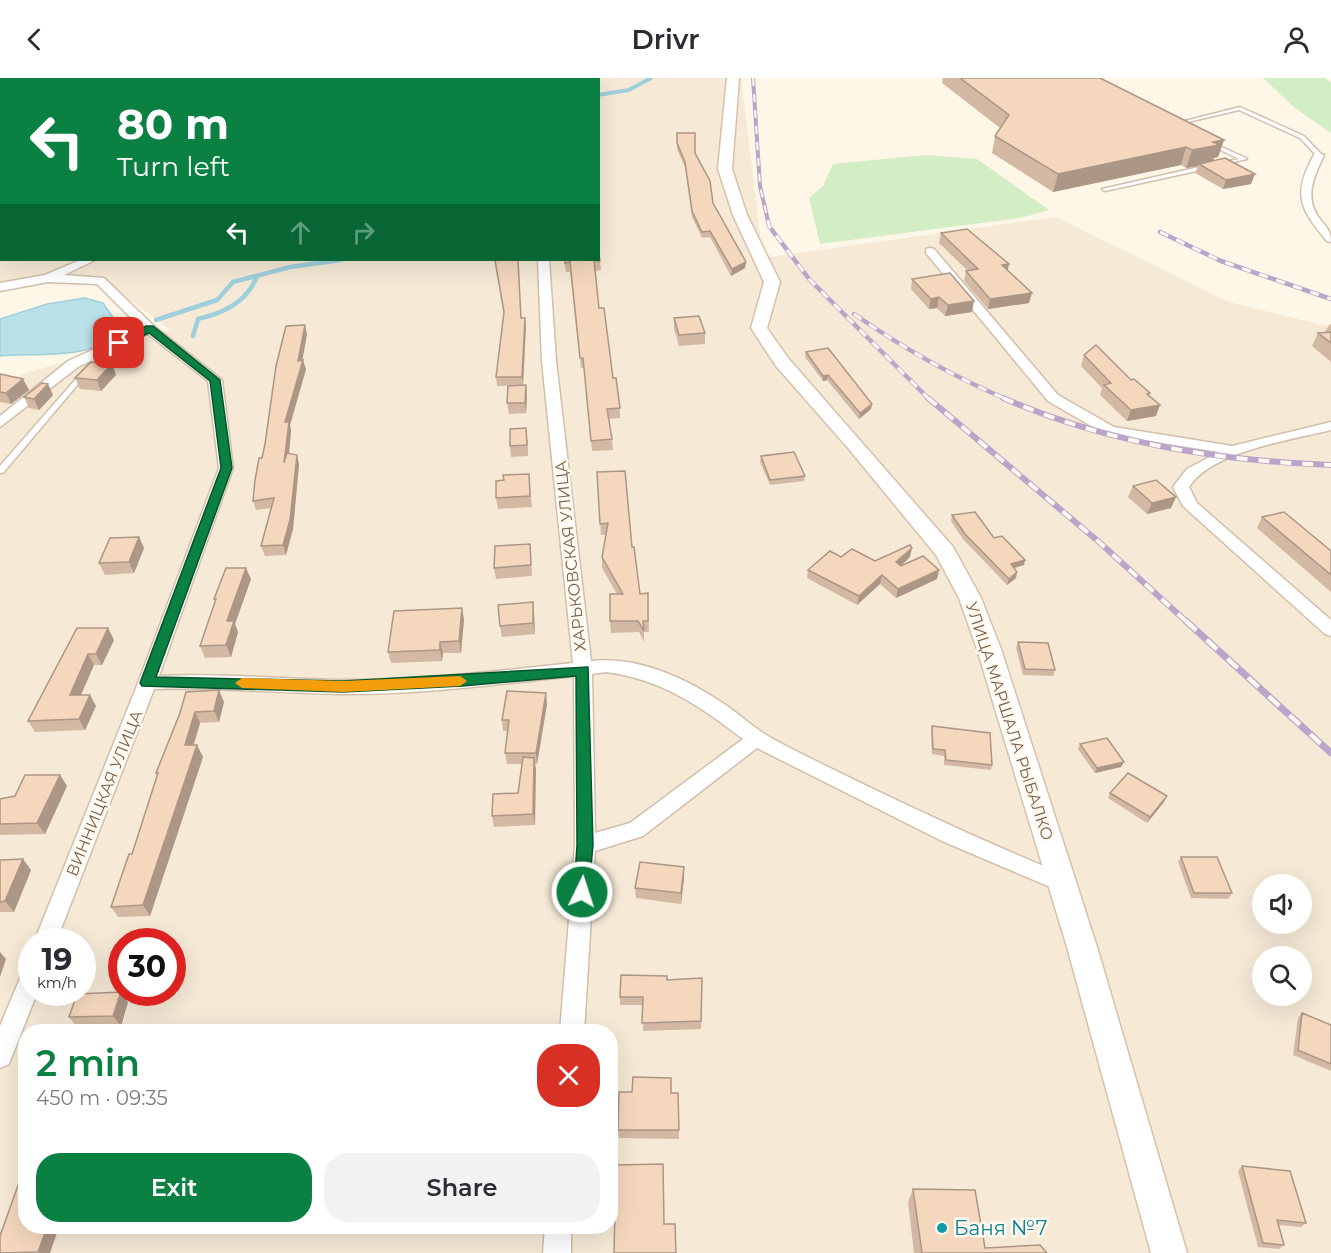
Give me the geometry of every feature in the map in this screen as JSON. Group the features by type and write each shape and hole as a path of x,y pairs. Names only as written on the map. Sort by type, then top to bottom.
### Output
{"street":[{"name":"УЛИЦА МАРШАЛА РЫБАЛКО","path":"733,78 725,169 740,216 772,282 759,328 782,362 855,444 945,552 970,598 989,649 1062,883 1169,1253"},
{"path":"1319,155 1304,186 1306,208 1331,239"},
{"path":"930,251 1053,398 1110,430 1232,450 1331,426"},
{"path":"0,287 48,278 87,261"},
{"name":"ХАРЬКОВСКАЯ УЛИЦА","path":"544,261 549,361 583,670 585,845 573,1024"},
{"name":"ВИННИЦКАЯ УЛИЦА","path":"48,278 100,282 149,328 215,380 226,468 147,683 51,928"},
{"path":"0,423 73,364 149,328"},
{"path":"1232,450 1223,457 1200,465 1188,476 1181,488 1191,506 1331,630"},
{"path":"147,683 193,681 343,687 462,681 606,666 630,667 680,684 756,739 890,809 977,849 1062,883"},
{"path":"585,845 636,831 756,739"},
{"path":"0,1056 20,1006"},
{"path":"556,1253 557,1234"}],"lane":[{"path":"1183,130 1173,125 1240,108 1302,136 1319,155"},
{"path":"1105,189 1244,159 1203,140"},
{"path":"0,471 104,350"}],"shaded area":[{"path":"600,78 741,78 763,258 1056,217 1229,302 1331,327 1331,1253 0,1253 0,381 170,330 96,275 0,292 0,261 600,261"}],"green space":[{"path":"1263,78 1325,78 1331,83 1331,133 1295,108"},
{"path":"926,155 977,159 1049,210 1020,218 820,244 809,198 823,186 833,164"}],"water":[{"path":"85,298 103,303 117,323 107,339 87,350 57,354 0,356 0,319 47,304"}],"building":[{"path":"960,78 1100,78 1224,140 1213,142 1219,145 1192,150 1186,147 1058,174 995,136 1009,115"},
{"path":"677,133 695,133 695,153 710,181 713,203 746,262 732,269 710,231 702,232 692,211 685,162 677,143"},
{"path":"1225,158 1255,174 1226,180 1199,164"},
{"path":"967,229 1009,264 1002,265 1032,293 990,299 966,271 978,269 941,233"},
{"path":"495,261 518,261 521,318 525,318 522,377 496,377 504,312"},
{"path":"565,261 594,261 599,308 604,308 613,378 616,378 620,408 607,409 612,439 591,441 570,262 565,263"},
{"path":"950,273 974,301 948,305 939,297 931,299 912,279"},
{"path":"699,316 705,333 679,335 674,318"},
{"path":"305,325 298,361 303,360 285,422 289,422 284,463 287,453 297,455 290,520 283,545 261,546 274,498 253,501 259,458 262,458 265,444 276,366 286,326"},
{"path":"1331,332 1331,343 1318,333"},
{"path":"1096,345 1131,380 1134,379 1150,393 1147,394 1160,405 1131,410 1104,385 1111,383 1084,355"},
{"path":"828,348 872,404 860,413 828,375 823,376 806,352"},
{"path":"91,362 112,364 97,380 75,378"},
{"path":"0,374 23,379 6,393 0,392"},
{"path":"42,383 48,384 34,399 24,397"},
{"path":"526,385 525,403 507,403 508,386"},
{"path":"526,428 527,445 510,446 510,429"},
{"path":"794,452 805,476 770,480 761,456"},
{"path":"625,471 632,547 634,547 640,594 648,593 648,621 643,621 644,631 638,621 610,621 610,594 623,594 602,557 608,523 600,524 597,472"},
{"path":"529,474 530,496 496,498 496,481 504,480 503,475"},
{"path":"1156,480 1176,497 1152,503 1133,486"},
{"path":"975,512 994,538 1002,536 1025,560 1011,564 1017,572 1009,579 965,534 952,515"},
{"path":"1284,512 1331,551 1331,575 1262,517"},
{"path":"139,537 129,562 99,563 110,538"},
{"path":"530,544 531,565 494,568 495,546"},
{"path":"910,545 912,548 896,562 901,566 923,556 939,570 898,589 882,575 859,596 808,570 830,551 841,557 852,549 875,561"},
{"path":"226,568 246,568 227,621 234,621 226,645 200,646 216,599 214,599"},
{"path":"533,602 533,623 500,626 498,605"},
{"path":"462,608 459,641 440,642 440,650 388,652 394,611"},
{"path":"77,628 108,628 96,654 88,654 70,695 90,695 79,719 28,721"},
{"path":"1018,642 1048,643 1055,670 1025,669"},
{"path":"219,690 214,711 195,712 185,745 197,745 143,905 111,907 129,854 132,854 158,773 156,773 186,692"},
{"path":"507,691 546,693 536,753 505,753 509,720 502,720"},
{"path":"932,726 990,733 992,765 946,760 945,750 933,749"},
{"path":"1107,738 1124,762 1097,768 1080,744"},
{"path":"523,757 534,758 533,814 492,816 493,794 518,793"},
{"path":"1128,773 1167,796 1150,817 1110,793"},
{"path":"25,775 60,775 37,823 0,824 0,799 15,796"},
{"path":"1181,857 1217,857 1232,893 1194,893"},
{"path":"23,859 5,901 0,902 0,860"},
{"path":"640,862 684,867 681,893 635,888"},
{"path":"621,975 667,976 667,980 702,978 701,1021 642,1023 643,997 620,997"},
{"path":"96,993 108,993 108,1006 116,1006 113,1016 69,1017 73,1006 96,1006"},
{"path":"1302,1013 1331,1025 1331,1064 1298,1050"},
{"path":"633,1077 671,1078 671,1093 678,1093 679,1130 618,1130 619,1092 632,1092"},
{"path":"663,1164 664,1224 675,1224 676,1253 614,1253 614,1234 618,1234 618,1165"},
{"path":"1242,1166 1290,1171 1306,1223 1277,1220 1284,1245 1263,1243"},
{"path":"18,1185 18,1234 44,1234 38,1252 0,1253 0,1236"},
{"name":"Баня №7","path":"913,1189 975,1190 985,1248 1040,1245 1047,1253 922,1253"}],"waterway":[{"path":"600,95 629,90 651,78"},
{"path":"156,320 217,300 233,282 290,267 334,261"},
{"path":"193,336 198,319 234,305 247,293 257,276"}],"railway":[{"path":"753,78 760,186 768,221"},
{"path":"768,220 769,226 809,279 928,398"},
{"path":"1160,232 1221,261 1331,299"},
{"path":"854,314 928,361 1006,399"},
{"path":"928,398 1099,542 1188,623"},
{"path":"1003,398 1082,427 1164,447 1247,459 1331,465"},
{"path":"1186,621 1331,753"}],"slow traffic":[{"path":"242,683 343,687 460,681"}],"place":[{"name":"Баня №7","path":"942,1228"}],"route":[{"path":"119,343 149,328 215,380 226,468 147,683 193,681 343,687 462,681 583,670 585,845 582,892"}]}
